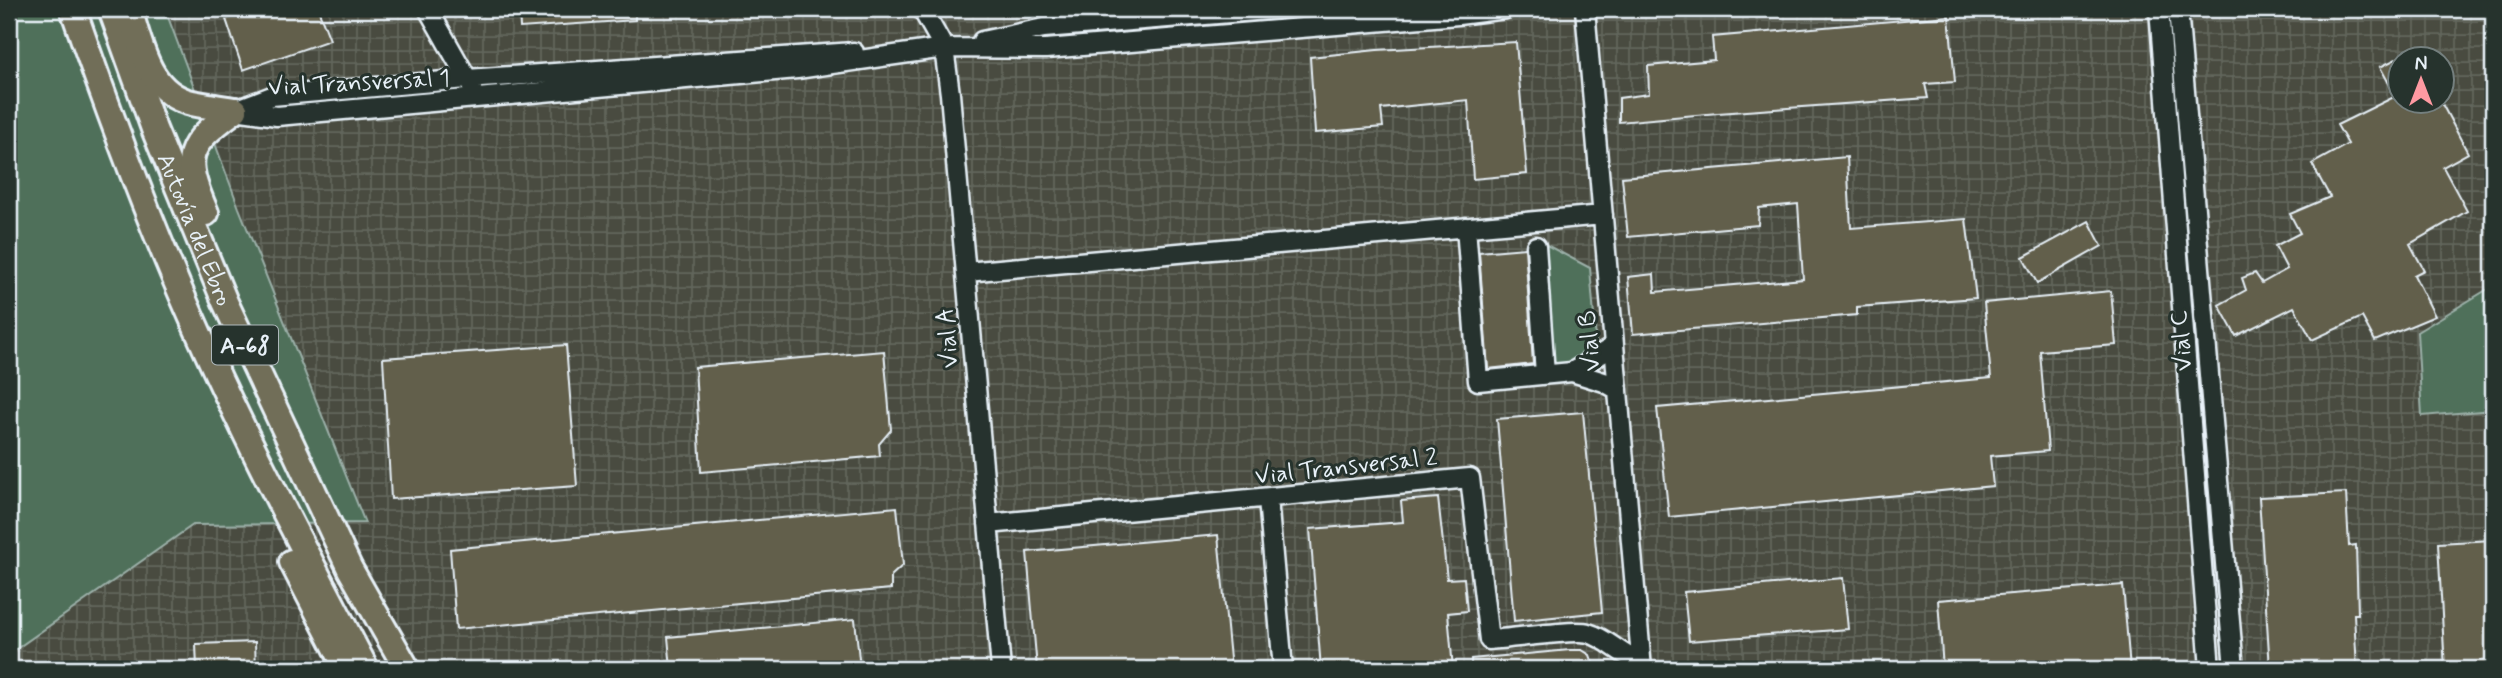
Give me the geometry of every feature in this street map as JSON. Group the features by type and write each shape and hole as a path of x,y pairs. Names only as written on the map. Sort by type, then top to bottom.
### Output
{"highway":[{"name":"Autovía del Ebro","path":"73,9 118,138 186,304 268,481 366,669"},
{"name":"Autovía del Ebro","path":"111,9 154,130 220,290 349,569 407,669"},
{"path":"129,9 148,66 163,90 190,103 235,110"},
{"path":"235,110 205,132 195,144 191,159 193,180 257,335 317,464 326,520"},
{"path":"268,481 288,555 347,669"}],"street":[{"path":"428,9 479,99"},
{"name":"Vial A","path":"922,9 944,48 1000,669"},
{"name":"Vial Transversal 1","path":"235,110 277,116 797,69 944,48 1044,28 1281,9"},
{"name":"Vial Transversal 1","path":"235,110 272,96 467,79 814,53 944,48 1046,49 1445,17 1506,9"},
{"name":"Vial B","path":"1586,9 1641,666"},
{"name":"Vial C","path":"2159,9 2210,669"},
{"name":"Vial C","path":"2178,9 2234,669"},
{"path":"966,272 1603,215"},
{"path":"1466,227 1478,381 1572,372 1604,382 1618,390"},
{"path":"1536,246 1545,374"},
{"path":"1572,372 1614,346"},
{"name":"Vial Transversal 2","path":"988,524 1471,478 1489,640 1586,632 1608,642 1626,658 1641,666"},
{"path":"1268,499 1283,669"}],"shaded area":[{"path":"165,9 2493,9 2493,286 2417,332 2422,415 2493,410 2493,669 13,669 9,663 9,654 193,525 364,523 239,208"}],"green space":[{"path":"9,9 165,9 239,208 365,523 193,525 9,654"},
{"path":"1539,241 1590,268 1597,353 1569,369 1550,369"},
{"path":"2493,286 2493,410 2422,416 2417,332"}],"building":[{"path":"255,9 318,9 330,40 243,70 226,19"},
{"path":"519,9 635,9 635,20 520,28"},
{"path":"1949,16 1955,82 1925,84 1928,98 1619,122 1619,98 1649,94 1648,66 1714,60 1712,37"},
{"path":"1516,42 1527,174 1473,179 1468,100 1381,109 1383,127 1315,133 1310,57 1377,50"},
{"path":"2386,64 2386,78 2380,67"},
{"path":"2386,101 2386,116 2448,116 2468,153 2443,167 2467,211 2410,244 2424,270 2414,275 2435,316 2375,341 2362,317 2312,340 2294,307 2236,336 2219,305 2246,290 2242,278 2255,273 2262,283 2287,269 2275,246 2300,233 2290,214 2330,197 2312,164 2348,144 2337,125"},
{"path":"1847,157 1851,228 1966,219 1976,298 1857,307 1857,315 1633,334 1628,277 1654,274 1655,292 1803,279 1798,204 1759,208 1758,225 1628,237 1622,177"},
{"path":"2089,221 2102,246 2037,283 2023,257"},
{"path":"1525,248 1533,364 1488,369 1479,252"},
{"path":"2111,291 2116,345 2040,351 2048,451 1990,456 1993,486 1669,517 1657,408 1991,378 1984,303"},
{"path":"566,345 577,486 391,499 383,358"},
{"path":"884,351 891,430 879,444 880,456 701,472 695,367"},
{"path":"1583,412 1602,612 1514,621 1497,419"},
{"path":"2346,493 2349,546 2356,545 2358,614 2354,614 2357,669 2270,669 2259,497"},
{"path":"1438,498 1447,579 1464,578 1467,611 1448,613 1453,669 1321,669 1310,529 1403,522 1401,501"},
{"path":"897,507 903,565 891,576 891,589 456,629 450,549"},
{"path":"1218,535 1231,669 1037,669 1027,552"},
{"path":"2493,540 2493,669 2445,669 2438,543"},
{"path":"1843,578 1848,629 1689,641 1684,592"},
{"path":"2123,585 2130,669 1943,669 1938,600"},
{"path":"855,619 860,669 671,669 668,637"},
{"path":"255,642 256,669 197,669 196,644"},
{"path":"1582,650 1590,655 1595,669 1471,669 1471,659"}]}
